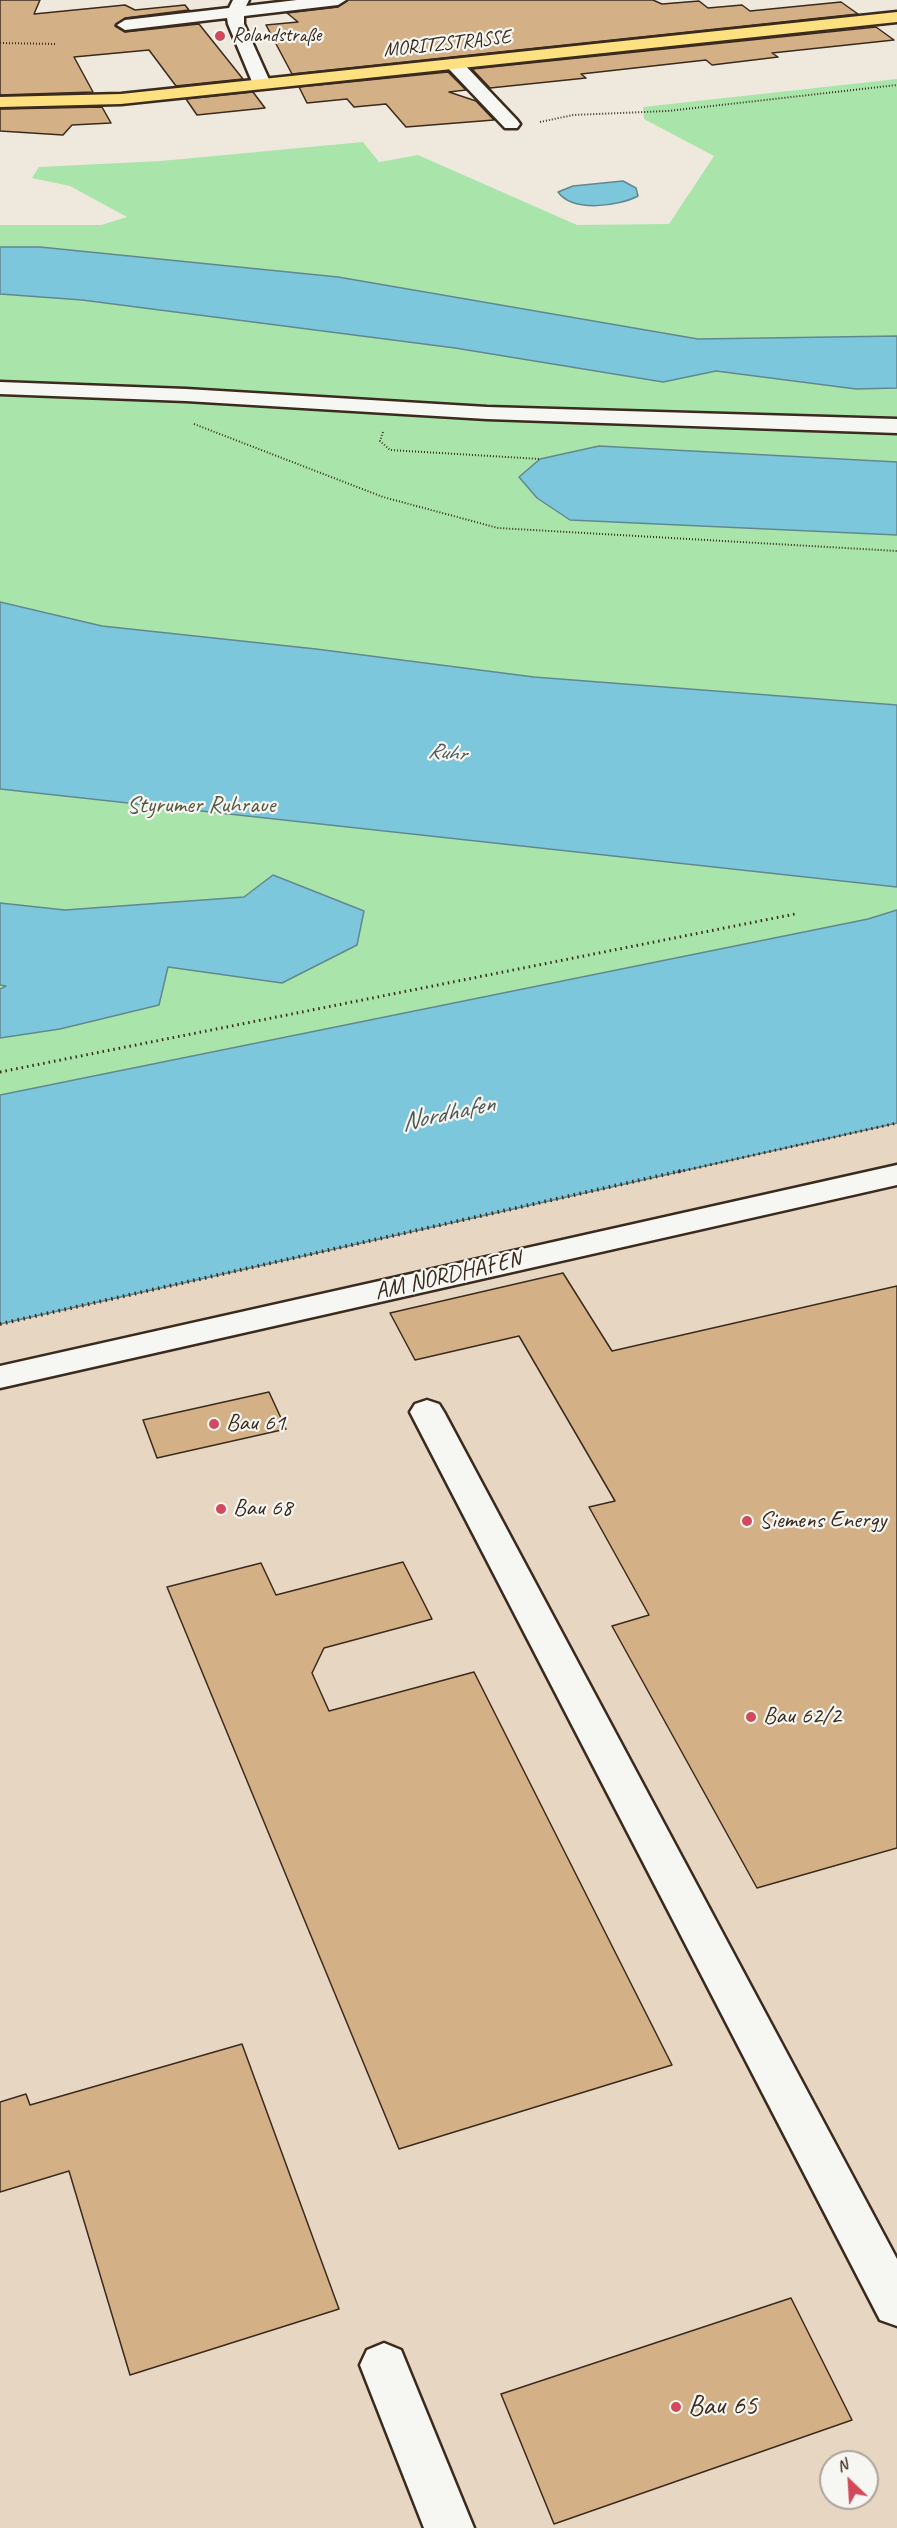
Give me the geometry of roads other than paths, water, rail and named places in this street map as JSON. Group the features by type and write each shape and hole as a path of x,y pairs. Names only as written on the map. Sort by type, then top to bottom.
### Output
{"main road":[{"name":"MORITZSTRASSE","path":"0,102 121,99 897,17"}],"street":[{"path":"125,25 238,6 338,0"},
{"path":"238,6 240,34 262,84"},
{"path":"454,64 511,124"},
{"path":"0,388 186,395 419,410 897,426"},
{"name":"AM NORDHAFEN","path":"0,1377 897,1175"},
{"path":"427,1412 897,2305"},
{"path":"384,2365 449,2528"}],"water":[{"path":"623,181 636,188 638,196 620,203 596,206 574,203 565,199 558,192 573,186"},
{"path":"0,247 40,247 338,277 698,339 897,336 897,388 856,389 716,371 663,382 455,348 82,300 0,294"},
{"path":"599,446 897,462 897,535 570,520 537,498 519,477 540,459"},
{"name":"Ruhr","path":"0,602 102,626 316,649 534,677 897,705 897,887 0,789"},
{"path":"273,875 364,911 357,945 282,983 168,967 159,1005 60,1029 0,1038 0,989 6,986 0,985 0,903 65,910 244,897"},
{"name":"Nordhafen","path":"897,910 897,1123 0,1324 0,1095 868,919"}],"place":[{"name":"Rolandstraße","path":"220,36"},
{"name":"Bau 61","path":"214,1424"},
{"name":"Bau 68","path":"221,1509"},
{"name":"Siemens Energy","path":"747,1521"},
{"name":"Bau 62/2","path":"751,1717"},
{"name":"Bau 65","path":"676,2407"}],"park label":[{"name":"Styrumer Ruhraue","path":"201,806"}]}
